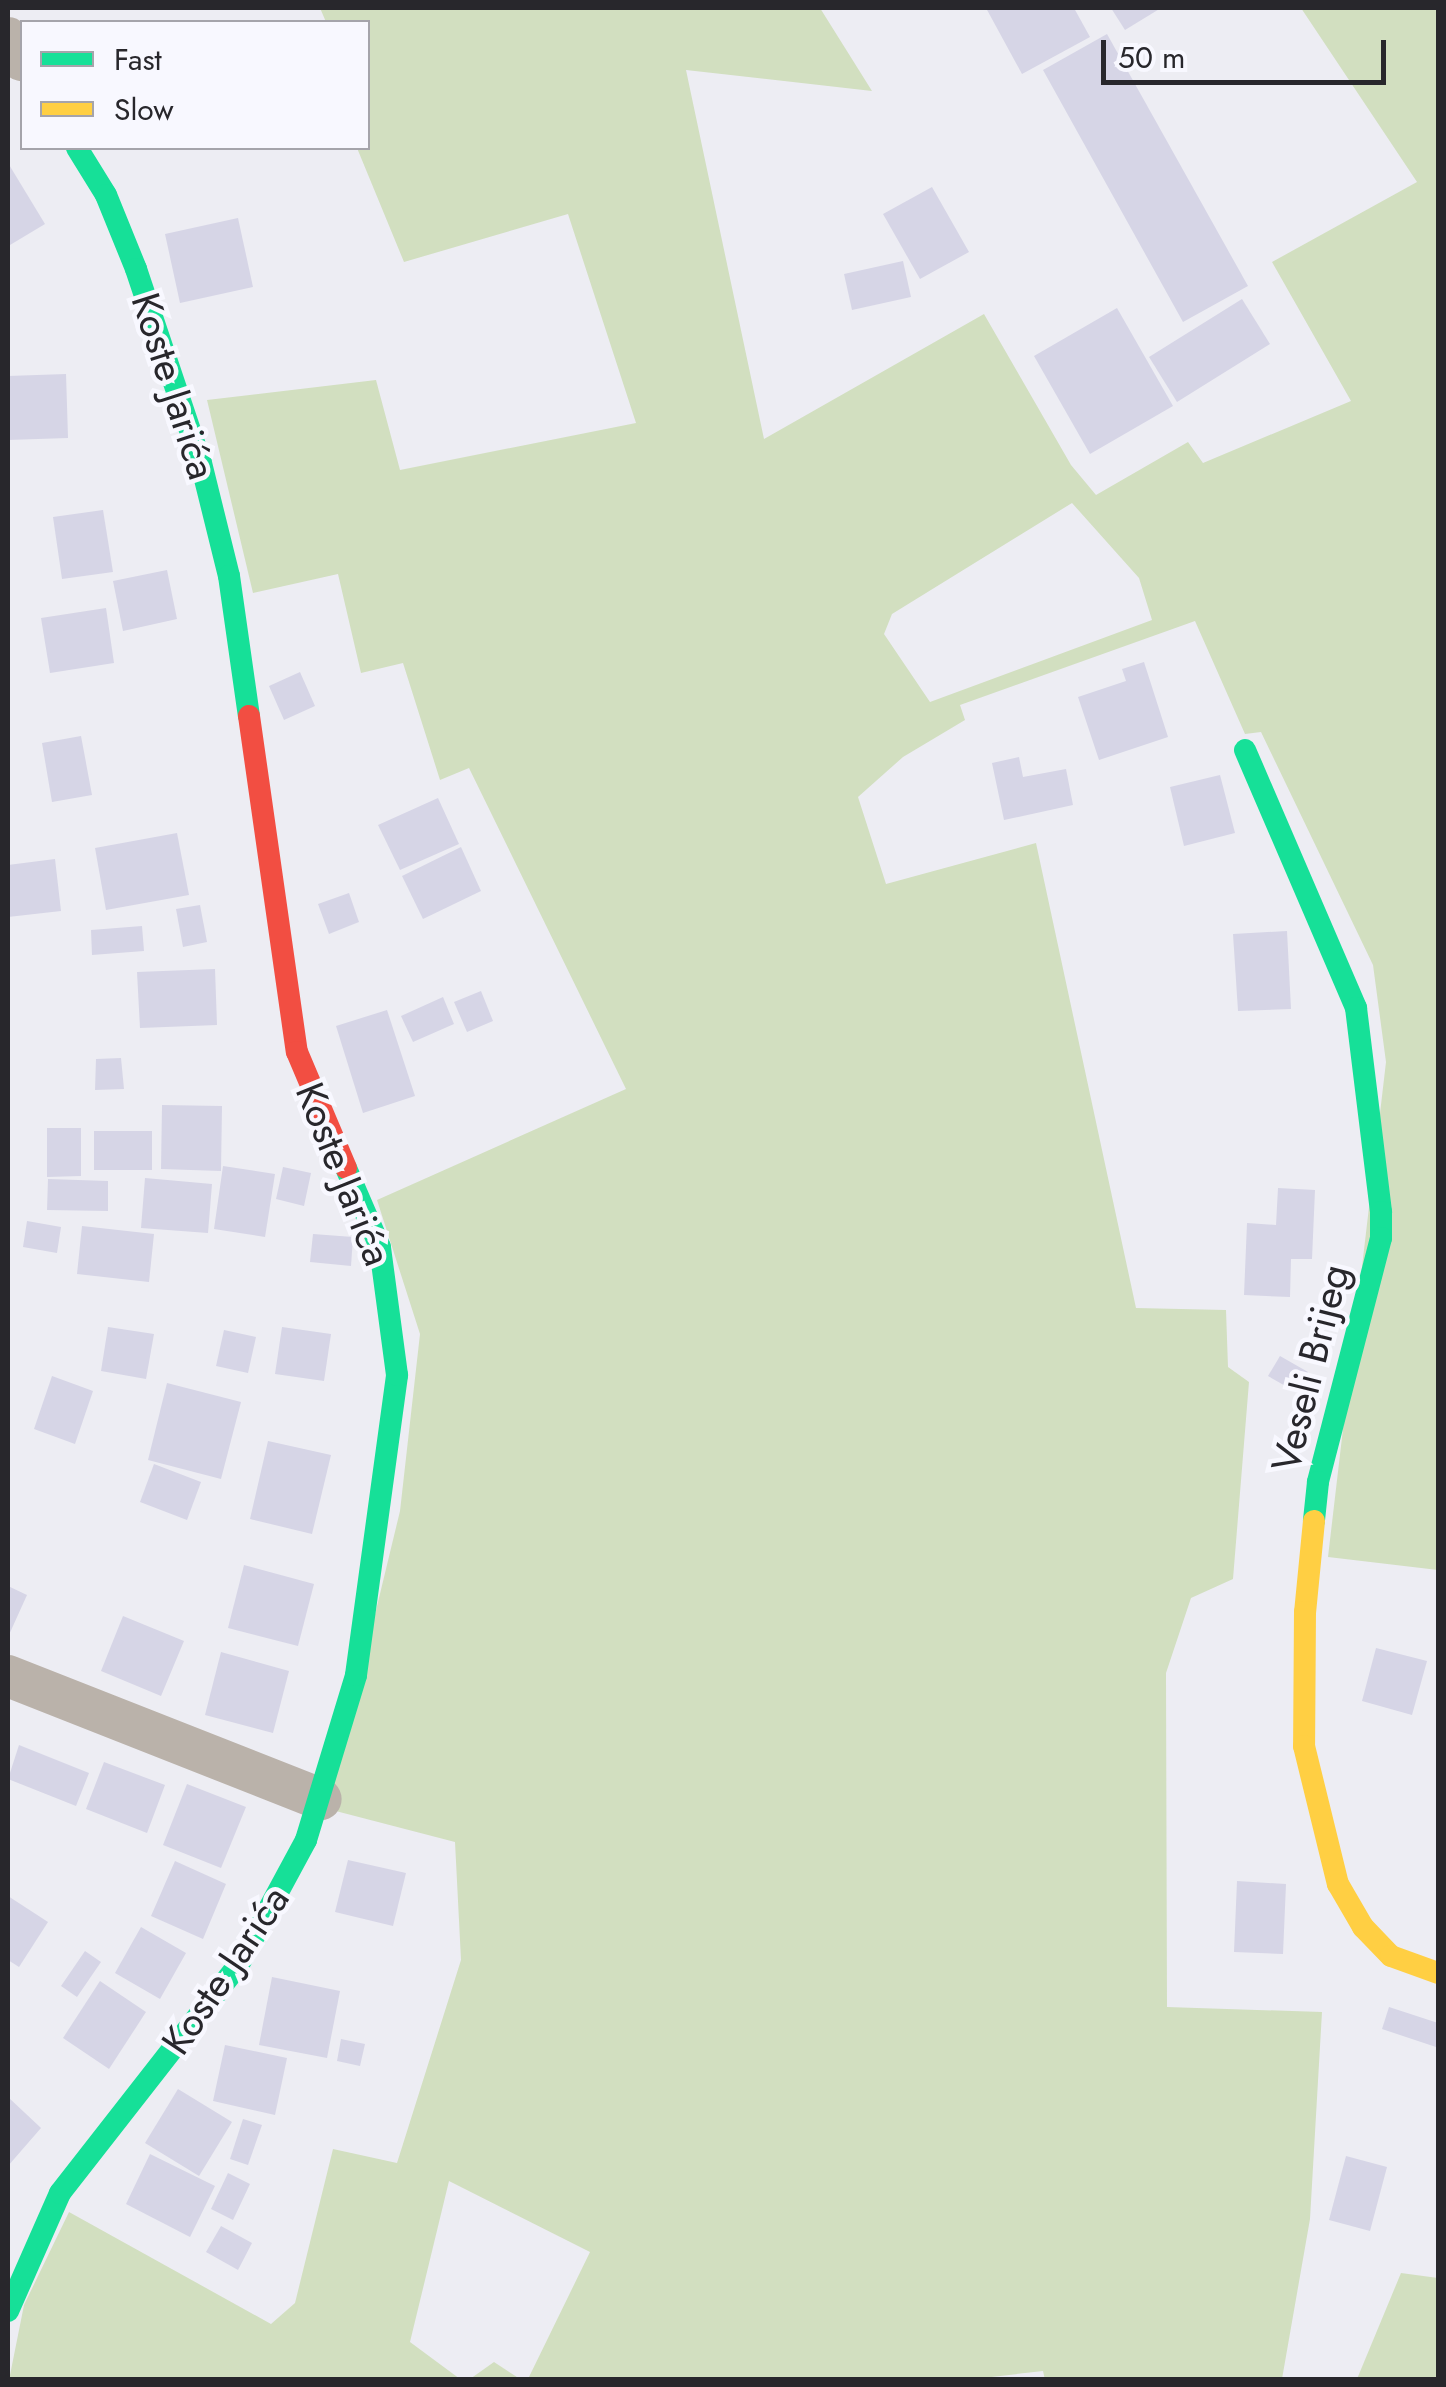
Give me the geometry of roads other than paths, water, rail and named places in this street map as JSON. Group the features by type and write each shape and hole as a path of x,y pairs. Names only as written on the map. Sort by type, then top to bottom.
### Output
{"street":[{"name":"Koste Jarića","path":"8,2311 60,2193 239,1964 276,1903 321,1799 356,1675 397,1338 380,1246 297,1052 229,576 202,463 136,269 106,196 79,150"},
{"name":"Veseli Brijeg","path":"1245,750 1356,1008 1381,1212 1381,1238 1318,1482 1305,1612 1304,1746 1338,1884 1363,1927 1391,1956 1438,1973"},
{"path":"8,1676 321,1799"}]}
